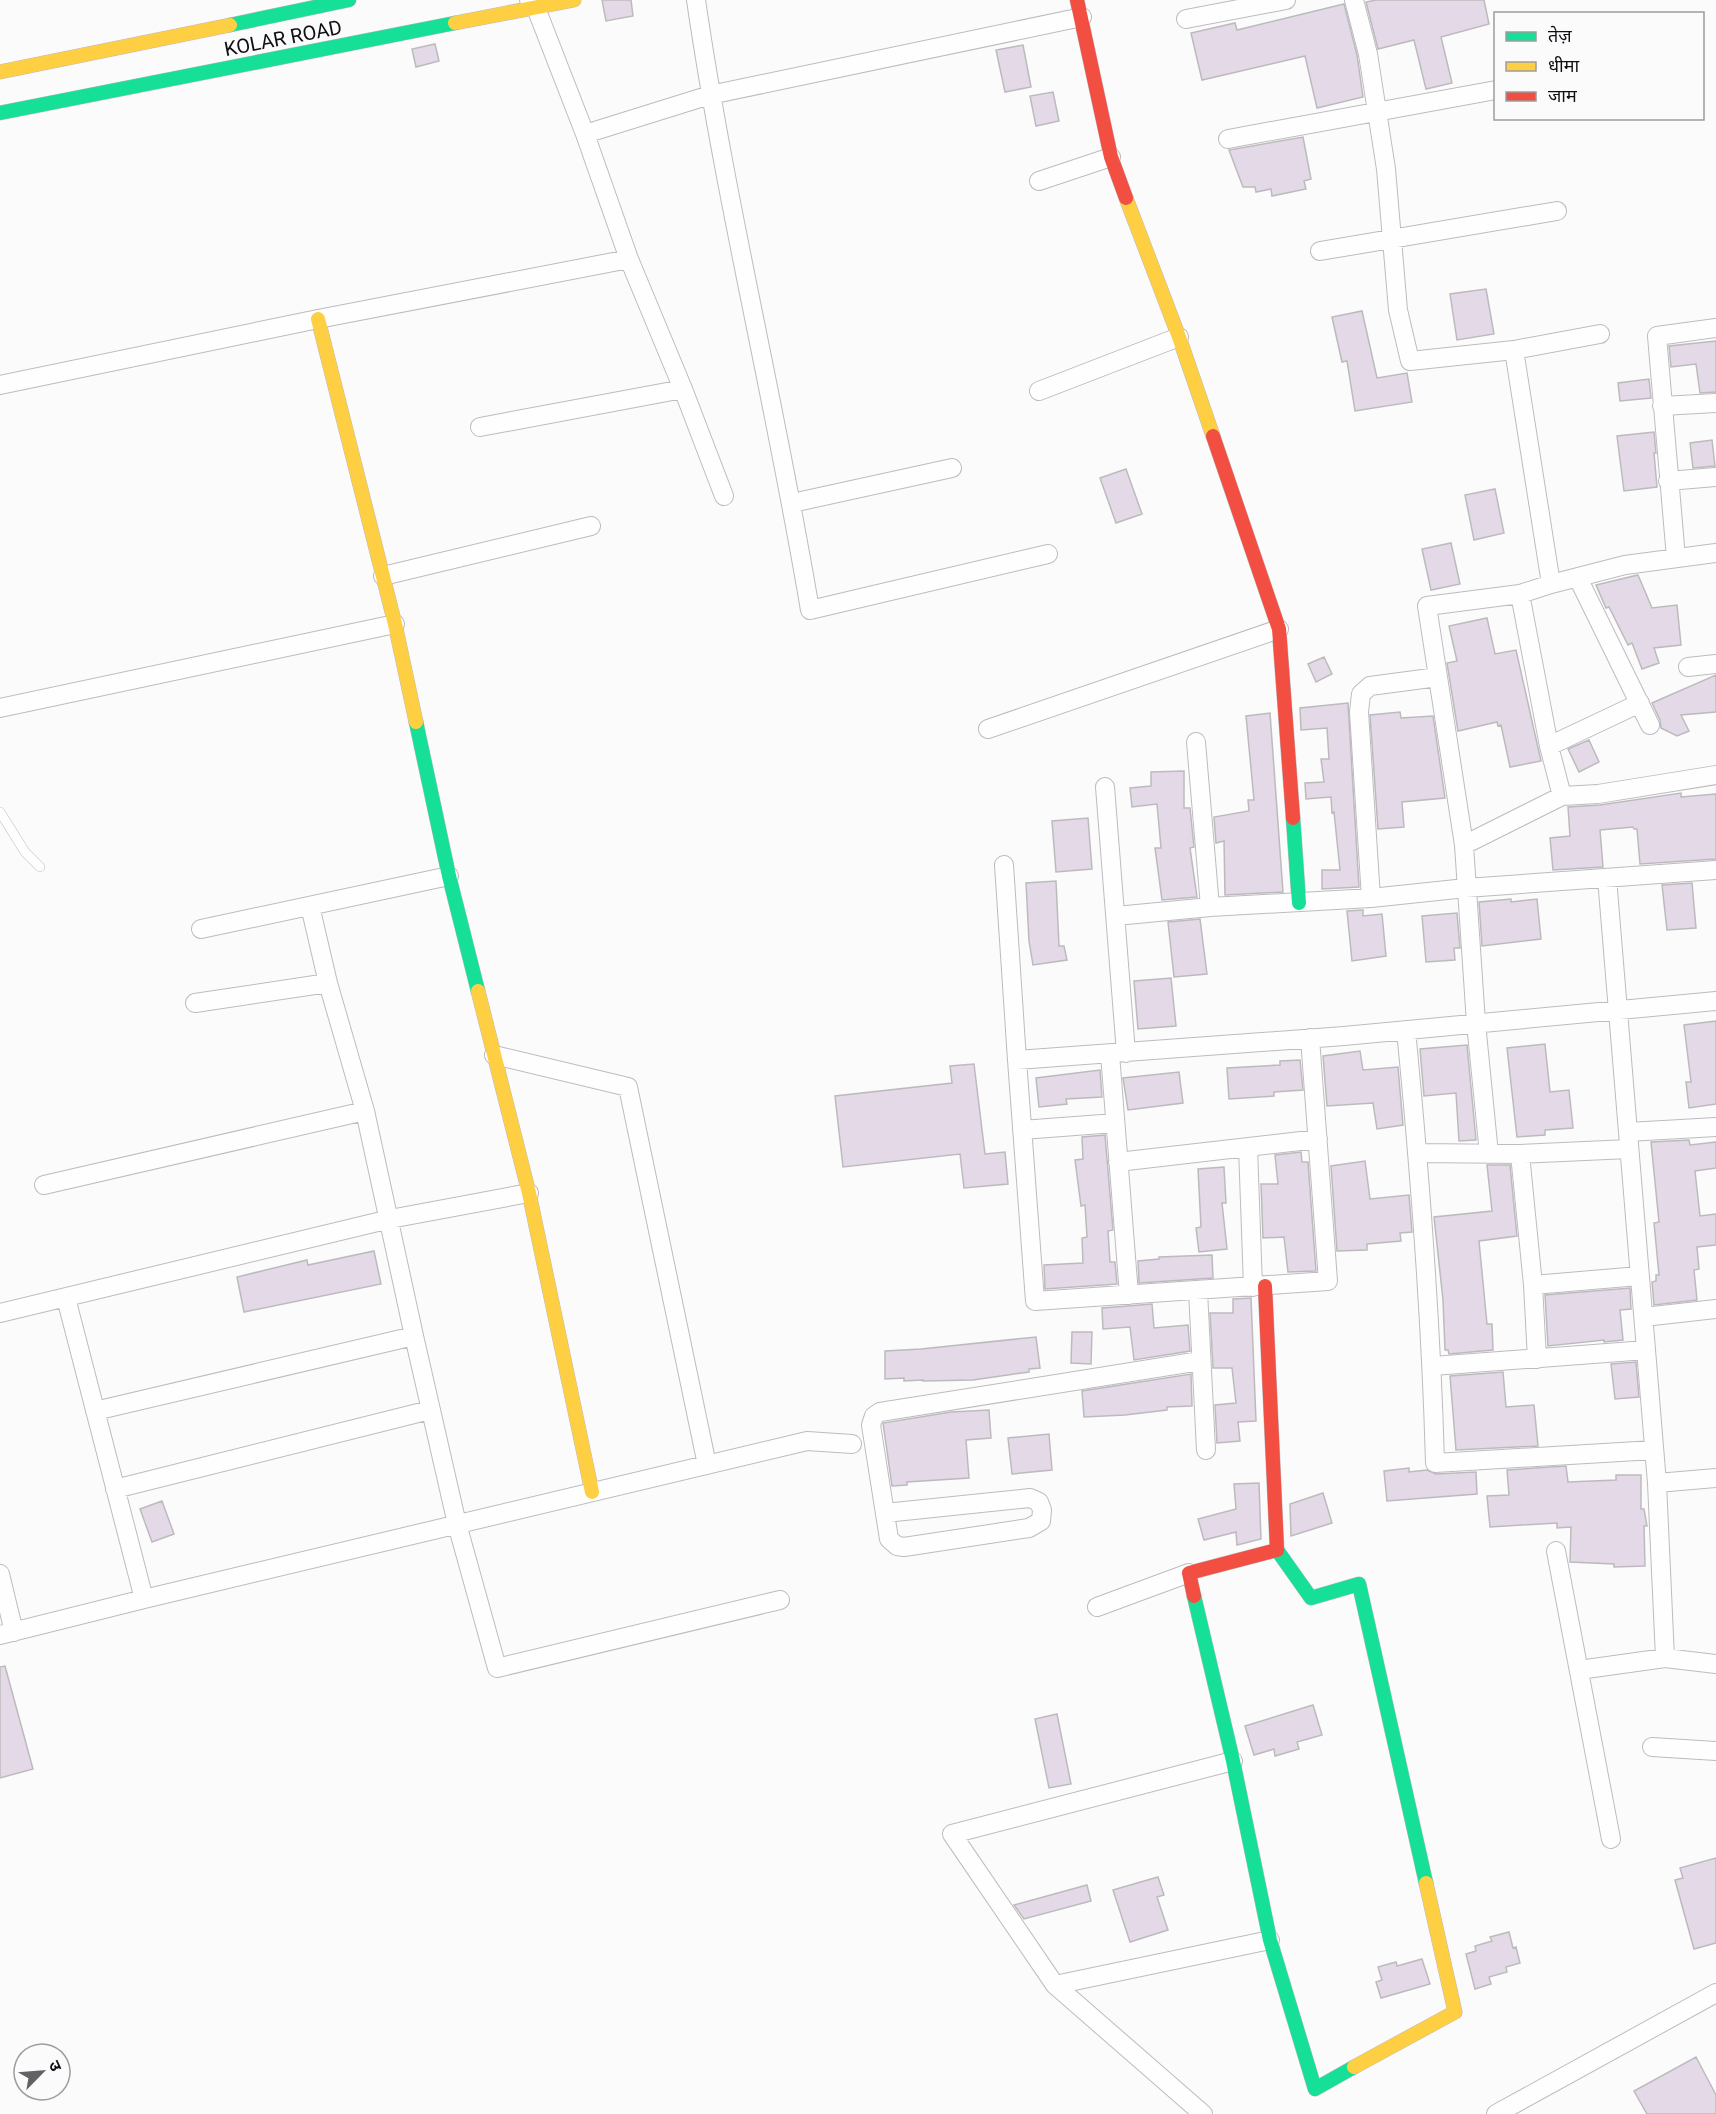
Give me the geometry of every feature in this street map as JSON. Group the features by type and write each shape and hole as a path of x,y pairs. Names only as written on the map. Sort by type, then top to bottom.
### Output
{"street":[{"name":"KOLAR ROAD","path":"0,72 349,0"},
{"name":"KOLAR ROAD","path":"0,113 533,4 574,0"},
{"path":"696,0 710,95 792,503 810,610 1048,554"},
{"path":"1186,19 1286,0"},
{"path":"1354,0 1368,54 1386,168 1398,310 1410,361 1514,350 1600,334"},
{"path":"533,4 585,134 629,259 724,496"},
{"path":"585,134 710,95 1080,8 1112,157 1179,337 1279,629 1299,903"},
{"path":"1228,139 1494,90"},
{"path":"1040,181 1112,157"},
{"path":"1320,251 1392,237 1557,211"},
{"path":"0,385 318,319 629,259"},
{"path":"318,319 395,624 449,876 529,1193 592,1492"},
{"path":"1676,558 1657,336 1716,328"},
{"path":"1039,391 1179,337"},
{"path":"1514,350 1551,584"},
{"path":"480,427 683,389"},
{"path":"1662,406 1716,403"},
{"path":"792,503 952,468"},
{"path":"1668,481 1716,477"},
{"path":"383,576 591,526"},
{"path":"1489,1154 1476,1023 1464,845 1427,606 1520,594 1626,565 1716,553"},
{"path":"1578,578 1650,725"},
{"path":"1520,594 1549,746 1562,796"},
{"path":"0,708 395,624"},
{"path":"988,729 1279,629"},
{"path":"1688,667 1716,664"},
{"path":"1371,898 1359,712 1361,694 1370,686 1438,677"},
{"path":"1549,746 1640,703"},
{"path":"1196,742 1210,907"},
{"path":"1464,845 1562,796 1598,794 1716,775"},
{"path":"1105,787 1116,916 1118,1053 1115,1123 1129,1295"},
{"path":"1004,865 1035,1301 1328,1281 1310,1038"},
{"path":"1116,916 1716,870"},
{"path":"201,929 449,876"},
{"path":"1607,878 1657,1483 1665,1658"},
{"path":"310,906 328,983 365,1111 430,1410 458,1524 498,1668 780,1600"},
{"path":"195,1003 328,983"},
{"path":"1017,1060 1406,1030 1716,1001"},
{"path":"1406,1030 1418,1153 1433,1366 1435,1463 1654,1450"},
{"path":"494,1055 628,1088 707,1465"},
{"path":"44,1185 365,1111"},
{"path":"1022,1130 1115,1123"},
{"path":"1418,1153 1520,1154 1629,1141 1716,1127"},
{"path":"1118,1162 1318,1139"},
{"path":"1189,1573 1233,1761 1270,1940 1315,2089 1455,2012 1359,1584 1311,1598 1277,1550 1248,1147"},
{"path":"1520,1154 1538,1359"},
{"path":"0,1313 390,1219 529,1193"},
{"path":"1533,1285 1639,1276"},
{"path":"1198,1291 1206,1450"},
{"path":"66,1298 144,1599"},
{"path":"1644,1317 1716,1309"},
{"path":"95,1411 414,1335"},
{"path":"1433,1366 1646,1350"},
{"path":"885,1513 1030,1498 1039,1502 1042,1510 1041,1521 1029,1528 904,1547 897,1546 889,1539 871,1425 874,1416 880,1412 1200,1360"},
{"path":"115,1489 430,1410"},
{"path":"0,1575 7,1634 144,1599 807,1441 852,1444"},
{"path":"1657,1483 1716,1478"},
{"path":"1097,1607 1189,1573 1277,1550"},
{"path":"1556,1551 1611,1839"},
{"path":"1579,1670 1665,1658 1716,1664"},
{"path":"1652,1747 1716,1751"},
{"path":"1203,2114 1055,1984 952,1834 1233,1761"},
{"path":"1055,1984 1270,1940"},
{"path":"1496,2114 1716,1993"}],"lane":[{"path":"0,812 25,852 40,867"}],"building":[{"path":"602,0 631,0 633,16 606,21"},
{"path":"1376,0 1484,0 1489,24 1441,37 1452,83 1426,89 1414,40 1378,49 1366,2"},
{"path":"1344,4 1357,55 1363,97 1317,108 1305,56 1202,80 1191,33 1235,23 1237,30"},
{"path":"435,44 439,61 416,67 412,49"},
{"path":"1023,45 1031,87 1005,92 996,50"},
{"path":"1053,92 1059,121 1036,126 1030,96"},
{"path":"1303,137 1311,179 1304,181 1306,189 1272,196 1271,189 1256,192 1255,187 1243,187 1229,150"},
{"path":"1486,289 1494,334 1457,340 1450,294"},
{"path":"1362,311 1377,378 1407,373 1412,402 1355,411 1347,361 1342,362 1332,317"},
{"path":"1716,341 1716,392 1700,393 1696,364 1671,367 1669,346"},
{"path":"1649,379 1651,398 1620,401 1618,383"},
{"path":"1654,432 1657,487 1624,491 1617,436"},
{"path":"1712,440 1715,466 1693,468 1690,443"},
{"path":"1126,469 1142,514 1116,523 1100,478"},
{"path":"1495,489 1504,533 1474,540 1465,495"},
{"path":"1451,543 1460,584 1431,590 1422,549"},
{"path":"1638,575 1652,608 1677,605 1681,645 1654,648 1659,663 1642,669 1632,643 1628,645 1609,607 1606,608 1596,585"},
{"path":"1487,618 1495,654 1516,650 1541,761 1510,767 1501,725 1498,726 1497,722 1458,731 1447,663 1457,661 1449,626"},
{"path":"1324,657 1332,674 1316,682 1308,664"},
{"path":"1716,675 1716,712 1681,715 1689,731 1677,736 1661,728 1652,703"},
{"path":"1348,703 1359,887 1322,889 1322,870 1340,870 1334,812 1332,813 1331,797 1306,799 1305,783 1324,782 1321,759 1329,759 1327,728 1301,730 1300,708"},
{"path":"1400,712 1401,718 1433,716 1445,798 1402,802 1404,827 1378,829 1370,715"},
{"path":"1270,713 1283,892 1225,895 1224,841 1216,843 1214,817 1249,811 1248,800 1254,800 1246,716"},
{"path":"1589,740 1599,762 1579,772 1568,749"},
{"path":"1184,771 1184,808 1190,808 1194,847 1190,848 1197,897 1162,900 1155,848 1161,848 1157,804 1132,807 1130,788 1151,786 1151,772"},
{"path":"1681,793 1681,797 1716,794 1716,859 1640,864 1637,829 1633,827 1600,830 1603,867 1553,870 1550,838 1570,836 1568,807 1600,805"},
{"path":"1088,818 1092,869 1056,872 1052,821"},
{"path":"1056,881 1059,946 1064,946 1067,960 1033,965 1029,941 1026,883"},
{"path":"1692,883 1696,928 1667,930 1662,885"},
{"path":"1511,899 1511,902 1537,899 1541,939 1482,946 1479,902"},
{"path":"1363,910 1363,916 1382,914 1386,956 1352,961 1347,911"},
{"path":"1457,913 1460,948 1454,948 1455,960 1426,962 1422,916"},
{"path":"1200,919 1207,974 1174,977 1168,922"},
{"path":"1171,978 1176,1026 1138,1029 1134,981"},
{"path":"1716,1021 1716,1104 1689,1108 1686,1082 1691,1082 1684,1025"},
{"path":"1545,1044 1550,1092 1569,1090 1573,1128 1545,1130 1545,1135 1517,1137 1507,1048"},
{"path":"1467,1045 1476,1140 1459,1141 1456,1093 1424,1096 1420,1049"},
{"path":"1360,1051 1363,1070 1398,1067 1403,1125 1377,1129 1373,1103 1327,1106 1323,1056"},
{"path":"1300,1060 1303,1090 1274,1092 1274,1096 1229,1099 1227,1068 1280,1065 1280,1061"},
{"path":"974,1064 985,1154 1005,1152 1008,1184 964,1188 960,1154 843,1167 835,1096 952,1083 950,1066"},
{"path":"1100,1070 1102,1097 1066,1099 1067,1104 1039,1107 1036,1078"},
{"path":"1179,1072 1183,1103 1128,1110 1123,1078"},
{"path":"1105,1135 1113,1230 1108,1231 1110,1262 1115,1262 1117,1284 1045,1289 1044,1265 1083,1263 1082,1238 1087,1237 1085,1205 1081,1206 1075,1160 1083,1159 1082,1137"},
{"path":"1689,1140 1690,1145 1716,1142 1716,1168 1695,1171 1700,1216 1716,1214 1716,1245 1697,1247 1699,1269 1694,1270 1697,1300 1654,1305 1652,1282 1656,1281 1656,1275 1659,1275 1654,1223 1659,1222 1651,1142"},
{"path":"1301,1152 1302,1162 1308,1162 1316,1271 1288,1272 1284,1237 1263,1238 1261,1184 1278,1184 1275,1155"},
{"path":"1365,1161 1370,1199 1409,1195 1412,1232 1400,1233 1401,1241 1367,1244 1367,1250 1337,1251 1331,1166"},
{"path":"1487,1165 1510,1165 1517,1236 1479,1241 1487,1324 1492,1324 1493,1350 1449,1354 1448,1350 1445,1350 1443,1300 1434,1217 1492,1211"},
{"path":"1224,1167 1226,1203 1222,1203 1227,1249 1199,1252 1196,1228 1201,1227 1198,1169"},
{"path":"374,1251 381,1284 244,1312 237,1277 307,1260 308,1265"},
{"path":"1212,1255 1213,1278 1139,1283 1138,1261 1159,1259 1159,1257"},
{"path":"1630,1288 1631,1309 1620,1310 1623,1340 1548,1346 1545,1295"},
{"path":"1251,1298 1256,1421 1238,1422 1240,1441 1217,1443 1215,1405 1236,1403 1232,1368 1213,1368 1210,1313 1233,1313 1233,1299"},
{"path":"1152,1304 1154,1328 1188,1325 1190,1351 1134,1360 1130,1327 1103,1329 1102,1308"},
{"path":"1072,1332 1092,1332 1091,1364 1071,1363"},
{"path":"1036,1337 1040,1368 1029,1369 1029,1372 973,1380 885,1379 885,1351"},
{"path":"1636,1362 1639,1397 1615,1399 1611,1364"},
{"path":"1503,1372 1506,1407 1534,1405 1538,1446 1456,1450 1450,1376"},
{"path":"1191,1374 1192,1406 1167,1407 1167,1410 1125,1415 1084,1417 1082,1391"},
{"path":"989,1410 991,1438 966,1440 969,1478 907,1482 907,1485 892,1486 883,1423 951,1412"},
{"path":"1049,1434 1052,1470 1012,1474 1008,1438"},
{"path":"1566,1466 1568,1482 1616,1480 1616,1475 1641,1475 1641,1509 1644,1509 1647,1526 1644,1526 1645,1566 1614,1567 1614,1564 1570,1562 1571,1527 1557,1528 1557,1523 1490,1527 1487,1496 1509,1495 1507,1470"},
{"path":"1409,1468 1409,1472 1427,1470 1436,1474 1476,1472 1477,1494 1387,1501 1384,1471"},
{"path":"1259,1483 1261,1539 1237,1545 1236,1532 1204,1540 1198,1519 1236,1509 1234,1484"},
{"path":"1323,1493 1332,1523 1291,1536 1290,1504"},
{"path":"162,1501 174,1534 152,1542 140,1509"},
{"path":"5,1666 33,1769 0,1778 0,1667"},
{"path":"1313,1705 1322,1735 1297,1742 1299,1749 1275,1756 1274,1749 1254,1755 1245,1726"},
{"path":"1057,1714 1071,1784 1049,1788 1035,1719"},
{"path":"1716,1858 1716,1943 1694,1949 1675,1880 1683,1878 1680,1868"},
{"path":"1158,1877 1164,1895 1157,1897 1168,1930 1130,1942 1113,1890"},
{"path":"1087,1885 1091,1901 1024,1919 1014,1905"},
{"path":"1509,1932 1520,1963 1506,1967 1507,1972 1489,1977 1491,1984 1475,1989 1466,1954 1476,1951 1475,1946 1492,1941 1490,1937"},
{"path":"1422,1959 1430,1984 1381,1998 1376,1982 1382,1980 1378,1967 1396,1962 1397,1966"},
{"path":"1696,2057 1716,2095 1716,2114 1647,2114 1634,2091"}],"traffic: fast":[{"path":"230,25 349,0"},
{"path":"0,113 455,23"},
{"path":"416,722 449,876 478,991"},
{"path":"1293,818 1299,903"},
{"path":"1277,1550 1311,1598 1359,1584 1426,1883"},
{"path":"1194,1596 1233,1761 1270,1940 1315,2089 1354,2067"}],"traffic: slow":[{"path":"455,23 574,0"},
{"path":"0,72 230,25"},
{"path":"1126,198 1179,337 1213,436"},
{"path":"318,319 395,624 416,722"},
{"path":"478,991 529,1193 592,1492"},
{"path":"1354,2067 1455,2012 1426,1883"}],"traffic: jam":[{"path":"1077,0 1111,157 1126,198"},
{"path":"1213,436 1279,629 1293,818"},
{"path":"1194,1596 1189,1573 1277,1550 1265,1286"}]}
